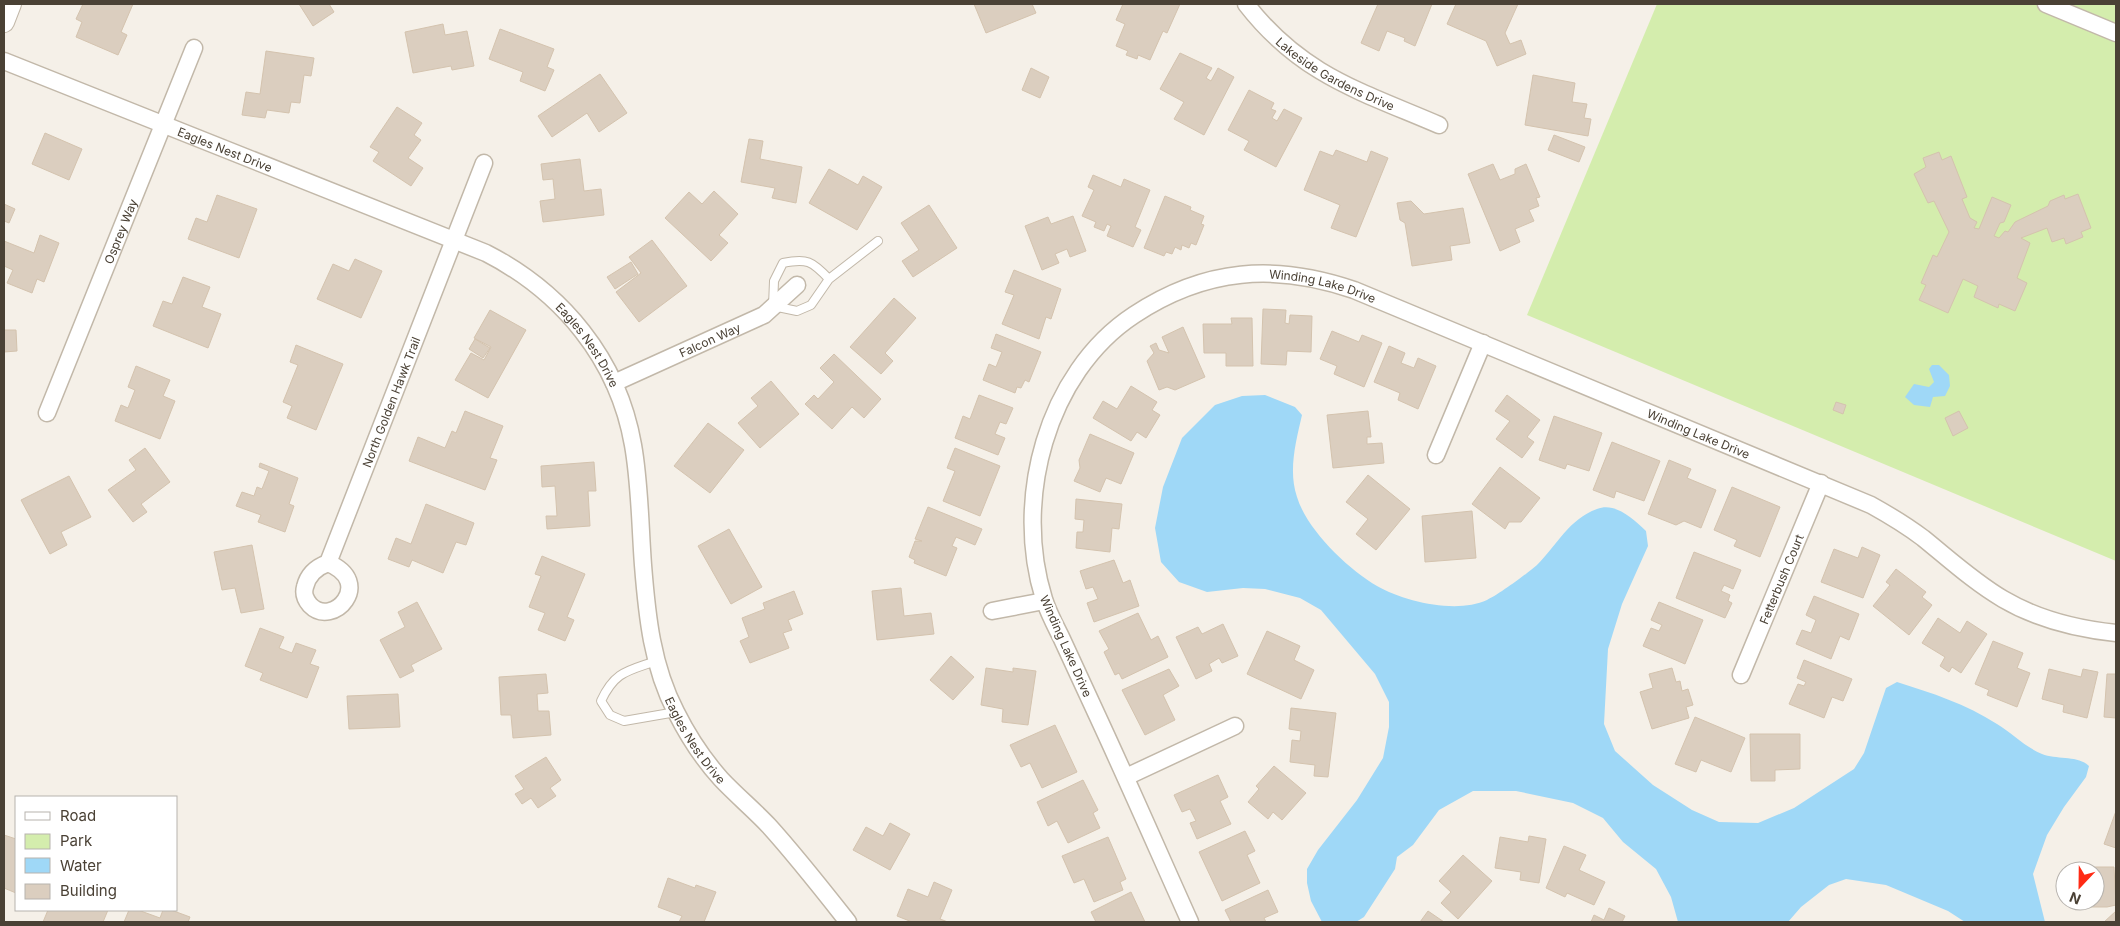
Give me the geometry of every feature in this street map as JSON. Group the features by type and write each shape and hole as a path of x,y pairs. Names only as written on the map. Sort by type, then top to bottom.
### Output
{"street":[{"path":"4,22 11,4"},
{"name":"Lakeside Gardens Drive","path":"1246,4 1262,25 1308,65 1334,80 1439,124"},
{"path":"2046,4 2116,32"},
{"name":"Osprey Way","path":"46,413 194,48"},
{"name":"Eagles Nest Drive","path":"4,61 453,240 507,264 555,300 594,345 614,383 625,410 633,445 647,617 656,661 676,712 695,746 719,777 803,864 848,922"},
{"name":"North Golden Hawk Trail","path":"328,563 484,163"},
{"name":"Winding Lake Drive","path":"1190,922 1126,777 1044,601 1034,551 1033,513 1037,475 1049,429 1067,388 1084,362 1121,325 1150,304 1184,288 1236,274 1266,272 1296,274 1326,280 1354,290 1872,505 1903,523 1972,579 2002,599 2058,623 2116,633"},
{"name":"Falcon Way","path":"614,383 764,315 797,285"},
{"path":"1436,455 1483,343"},
{"name":"Fetterbush Court","path":"1741,675 1821,483"},
{"path":"992,611 1044,601"},
{"path":"1126,777 1235,726"}],"lane":[{"path":"829,279 816,266 802,259 783,263 774,281 773,306 797,311 811,305 829,279 878,241"},
{"path":"656,661 624,673 612,681 601,701 610,715 624,722 676,712"}],"green space":[{"path":"1657,4 2116,4 2116,561 1527,315"}],"water":[{"path":"1932,365 1939,365 1949,375 1950,386 1945,396 1933,397 1930,407 1914,405 1905,397 1914,384 1929,387 1934,382 1929,369"},
{"path":"1265,395 1295,407 1302,415 1297,435 1293,477 1297,497 1302,510 1310,522 1330,548 1354,570 1377,586 1402,597 1446,606 1475,604 1487,600 1533,569 1564,533 1579,519 1587,513 1604,507 1624,513 1646,531 1648,546 1622,604 1608,649 1604,724 1615,751 1653,785 1692,810 1719,822 1758,823 1794,808 1854,769 1864,753 1886,688 1897,682 1961,705 1997,724 2030,748 2042,754 2079,760 2089,766 2086,777 2064,807 2047,835 2033,874 2045,922 1965,922 1948,911 1886,885 1846,879 1829,885 1801,907 1788,922 1678,922 1671,897 1656,869 1623,842 1603,818 1573,803 1516,791 1473,791 1439,810 1413,845 1397,857 1395,869 1364,917 1356,922 1322,922 1311,901 1307,883 1307,869 1318,850 1357,800 1383,758 1389,727 1389,702 1375,674 1321,610 1300,598 1265,589 1243,588 1207,592 1179,582 1161,562 1155,528 1163,487 1182,438 1215,405 1242,396"}],"building":[{"path":"83,4 133,4 121,32 127,35 118,55 76,37 82,22 76,19"},
{"path":"299,4 329,4 334,12 313,26"},
{"path":"974,4 1032,4 1036,13 986,33"},
{"path":"1123,4 1180,4 1167,33 1163,31 1150,60 1138,55 1137,59 1126,55 1128,51 1116,46 1125,24 1116,20"},
{"path":"1378,4 1432,4 1415,46 1404,41 1405,38 1387,31 1379,51 1361,43"},
{"path":"1456,4 1518,4 1505,33 1510,44 1521,40 1526,54 1497,66 1486,41 1447,24"},
{"path":"443,24 445,35 467,31 474,66 452,70 451,66 413,73 405,32"},
{"path":"500,29 554,49 547,67 554,70 545,91 520,81 523,72 489,59"},
{"path":"266,51 314,58 311,76 304,75 300,103 291,102 289,113 267,110 265,118 242,115 246,92 260,94"},
{"path":"1180,53 1212,68 1206,78 1211,81 1218,68 1234,77 1204,135 1174,119 1184,102 1160,89"},
{"path":"1031,68 1049,77 1040,98 1022,90"},
{"path":"600,74 627,113 599,132 587,113 552,137 538,116"},
{"path":"1533,75 1575,83 1572,102 1587,104 1584,118 1591,119 1588,136 1525,125"},
{"path":"1249,90 1274,103 1271,109 1276,111 1272,118 1277,121 1284,109 1302,118 1276,167 1244,150 1249,141 1228,130"},
{"path":"397,107 422,123 414,135 421,140 408,158 423,168 411,186 373,161 379,152 370,147"},
{"path":"45,133 82,149 69,180 32,164"},
{"path":"1554,135 1585,147 1579,162 1548,150"},
{"path":"749,139 763,141 760,159 802,167 796,203 772,198 775,188 741,182"},
{"path":"1336,150 1367,162 1371,151 1388,158 1356,237 1331,228 1340,205 1304,190 1320,151 1333,156"},
{"path":"1939,152 1942,160 1951,156 1967,197 1962,199 1970,218 1977,222 1974,228 1979,229 1992,197 2011,205 2004,222 2000,223 1994,236 1999,238 2005,231 2008,232 2015,222 2048,206 2050,201 2064,195 2065,199 2078,194 2091,228 2081,232 2083,237 2066,244 2064,238 2052,242 2047,228 2021,238 2030,243 2017,278 2027,283 2015,311 1999,304 1998,308 1974,297 1978,286 1963,279 1948,313 1919,300 1926,285 1921,283 1933,255 1937,257 1949,232 1934,201 1928,203 1914,174 1926,167 1923,158"},
{"path":"580,159 584,191 601,189 604,215 543,222 540,201 555,199 553,179 543,180 541,164"},
{"path":"1493,164 1500,180 1515,174 1515,169 1526,164 1540,197 1536,198 1539,206 1529,210 1534,221 1515,229 1520,242 1500,251 1468,174"},
{"path":"829,169 858,185 863,176 882,187 857,230 809,203"},
{"path":"1093,175 1121,187 1124,179 1150,190 1135,227 1141,230 1133,247 1107,236 1111,226 1107,224 1104,231 1094,227 1096,222 1082,216 1094,190 1088,187"},
{"path":"714,191 738,214 719,235 728,243 711,261 665,218 689,192 702,204"},
{"path":"217,195 257,209 239,258 188,239 196,218 207,222"},
{"path":"1165,196 1191,207 1190,210 1204,216 1201,224 1204,225 1196,245 1191,243 1189,248 1182,245 1181,250 1175,247 1172,254 1166,252 1164,256 1144,248"},
{"path":"1411,201 1424,214 1463,208 1470,243 1450,246 1452,260 1412,266 1405,223 1400,220 1397,203"},
{"path":"4,204 15,209 9,223 4,221"},
{"path":"929,205 957,248 913,277 902,261 919,250 901,223"},
{"path":"1073,216 1086,251 1070,257 1067,249 1055,254 1059,263 1042,270 1025,226 1048,217 1051,224"},
{"path":"40,235 59,243 44,282 37,279 32,293 7,283 13,270 4,266 4,241 34,253"},
{"path":"652,240 687,286 639,322 616,292 641,273 629,257"},
{"path":"355,259 382,271 361,318 317,299 333,264 349,271"},
{"path":"631,262 638,274 615,289 607,277"},
{"path":"1014,270 1061,289 1051,319 1046,317 1039,339 1002,324 1014,295 1005,292"},
{"path":"183,277 210,287 202,307 221,314 208,348 153,326 163,301 172,304"},
{"path":"894,298 916,318 885,353 893,361 881,374 850,347"},
{"path":"1263,309 1286,310 1285,323 1289,324 1290,315 1312,316 1311,352 1287,351 1286,365 1261,364"},
{"path":"490,310 526,330 488,398 455,380 471,353 484,360 491,347 474,338"},
{"path":"1231,318 1252,318 1253,366 1226,366 1226,353 1204,353 1203,324 1232,324"},
{"path":"1183,327 1205,377 1175,390 1167,387 1159,390 1147,361 1154,353 1150,346 1156,343 1159,350 1169,353 1162,337"},
{"path":"4,330 16,330 17,351 4,352"},
{"path":"1332,331 1359,342 1362,335 1382,343 1364,387 1334,374 1337,366 1320,359"},
{"path":"996,334 1041,352 1029,382 1025,380 1021,388 1017,387 1015,393 983,380 989,364 996,367 1002,352 991,348"},
{"path":"475,339 490,348 483,358 469,349"},
{"path":"296,345 343,364 316,430 287,418 292,406 283,402 298,365 290,362"},
{"path":"1389,346 1405,353 1401,363 1414,368 1418,358 1436,366 1418,409 1398,400 1400,393 1374,382"},
{"path":"834,354 881,399 864,418 852,407 832,429 805,404 814,395 818,399 834,382 820,368"},
{"path":"136,366 170,380 163,396 175,401 160,439 115,421 121,405 128,408 135,390 128,387"},
{"path":"771,381 799,414 760,448 738,423 758,406 751,398"},
{"path":"1131,386 1157,402 1152,410 1160,415 1146,438 1137,432 1131,441 1093,418 1103,401 1117,409"},
{"path":"979,395 1013,408 1006,424 1000,422 995,434 1005,438 998,455 955,438 963,416 970,419"},
{"path":"1507,395 1540,420 1527,437 1534,442 1522,458 1496,439 1510,421 1495,411"},
{"path":"1836,402 1846,405 1843,414 1833,410"},
{"path":"465,411 503,426 490,458 497,460 485,490 409,461 418,437 445,448 452,431 456,433"},
{"path":"1368,411 1371,437 1367,437 1367,444 1382,443 1384,463 1333,468 1327,415"},
{"path":"1959,411 1968,428 1953,436 1945,418"},
{"path":"1554,416 1602,433 1589,471 1567,464 1565,469 1539,460"},
{"path":"708,423 744,450 710,493 674,466"},
{"path":"1090,434 1134,453 1121,484 1106,478 1100,492 1074,481 1080,468 1079,460"},
{"path":"1612,442 1660,461 1644,501 1616,491 1614,498 1593,490"},
{"path":"145,448 170,482 141,504 147,512 133,522 108,490 136,470 129,460"},
{"path":"955,448 1000,466 980,516 943,501 955,471 947,468"},
{"path":"1669,460 1691,469 1687,478 1716,490 1701,528 1684,521 1676,525 1648,514"},
{"path":"594,462 596,491 588,491 590,526 547,529 546,516 557,516 555,486 542,487 541,466"},
{"path":"260,463 298,478 289,504 294,506 285,532 258,522 261,515 236,506 242,492 254,496 257,487 262,489 269,471 259,467"},
{"path":"1500,467 1540,498 1521,522 1509,522 1505,529 1472,504"},
{"path":"1368,475 1410,509 1376,550 1356,534 1368,519 1346,502"},
{"path":"69,476 91,517 61,532 67,545 50,554 21,500"},
{"path":"1732,487 1780,507 1760,557 1734,546 1737,540 1714,530"},
{"path":"1076,499 1122,504 1119,529 1112,528 1110,552 1076,548 1077,532 1083,532 1084,520 1075,519"},
{"path":"426,504 474,523 466,545 456,542 443,573 412,560 409,567 388,559 396,538 411,544"},
{"path":"928,507 982,529 975,545 956,537 952,546 957,548 946,576 914,563 915,560 909,557 915,541 922,541 915,539"},
{"path":"1472,511 1476,558 1425,562 1422,516"},
{"path":"729,529 762,587 731,604 698,546"},
{"path":"252,545 264,609 241,613 235,588 222,590 214,552"},
{"path":"1862,547 1880,555 1863,598 1821,582 1834,549 1858,558"},
{"path":"1694,552 1741,570 1733,589 1724,585 1721,591 1730,595 1728,601 1732,603 1725,618 1676,598"},
{"path":"542,556 585,574 567,617 574,620 565,641 538,630 545,613 529,607 541,576 535,574"},
{"path":"1114,560 1123,583 1130,580 1139,606 1094,622 1087,603 1098,599 1093,587 1086,589 1080,571"},
{"path":"1896,569 1926,592 1922,597 1932,605 1909,635 1873,606 1890,585 1886,582"},
{"path":"901,588 904,616 931,613 934,634 877,640 872,591"},
{"path":"794,591 803,614 788,620 792,630 783,633 789,648 750,663 740,641 749,637 742,618 765,609 763,603"},
{"path":"1814,596 1859,614 1849,640 1840,636 1831,659 1796,644 1802,630 1811,633 1816,620 1806,615"},
{"path":"417,602 442,649 411,665 414,671 400,678 380,640 405,627 398,612"},
{"path":"1659,602 1703,620 1685,664 1643,646 1651,628 1659,631 1662,625 1651,620"},
{"path":"1138,613 1151,640 1158,636 1168,657 1122,679 1119,673 1115,675 1104,652 1109,649 1099,631"},
{"path":"1938,618 1960,633 1967,621 1987,634 1961,673 1952,667 1949,672 1940,666 1945,657 1922,643"},
{"path":"1223,624 1238,656 1222,663 1219,658 1209,664 1212,671 1196,679 1176,637 1198,627 1202,634"},
{"path":"260,628 284,637 279,648 292,653 296,643 316,650 310,664 319,667 307,698 260,680 263,673 245,666"},
{"path":"1267,631 1300,646 1294,660 1314,670 1301,699 1247,674"},
{"path":"1993,641 2023,653 2017,668 2030,673 2017,707 1987,695 1989,690 1975,684"},
{"path":"951,656 974,677 953,700 930,680"},
{"path":"1804,660 1852,679 1843,701 1832,697 1824,718 1789,704 1798,684 1804,686 1806,682 1797,678"},
{"path":"986,668 1013,672 1013,668 1036,671 1028,725 1002,722 1003,709 981,705"},
{"path":"1672,668 1676,682 1680,681 1682,691 1688,689 1693,705 1686,707 1689,718 1652,729 1640,692 1653,688 1649,674"},
{"path":"1169,669 1179,686 1163,695 1175,720 1145,735 1122,690"},
{"path":"2049,669 2081,677 2083,669 2098,672 2087,718 2063,712 2064,705 2042,699"},
{"path":"546,674 548,693 537,694 538,711 549,711 551,735 513,738 511,715 501,715 499,677"},
{"path":"2107,674 2116,674 2116,718 2104,717"},
{"path":"398,694 400,727 349,729 347,696"},
{"path":"1291,708 1336,713 1328,777 1314,776 1315,765 1290,762 1292,740 1300,741 1301,731 1289,729"},
{"path":"1695,717 1745,738 1731,772 1701,760 1696,772 1675,764"},
{"path":"1055,725 1077,772 1042,788 1030,763 1021,767 1010,745"},
{"path":"1750,734 1800,734 1800,769 1775,770 1775,781 1751,781"},
{"path":"546,757 561,780 550,788 556,796 538,808 531,798 522,804 515,794 524,789 515,776"},
{"path":"1274,766 1306,793 1282,820 1273,812 1268,819 1248,802 1259,789 1256,786"},
{"path":"1218,775 1228,797 1220,801 1231,824 1197,839 1190,823 1196,821 1190,809 1182,812 1174,795"},
{"path":"1083,780 1098,810 1093,813 1100,828 1068,843 1057,821 1048,826 1037,802"},
{"path":"2116,811 2116,848 2104,844"},
{"path":"890,823 910,834 890,870 853,850 866,827 883,836"},
{"path":"1245,831 1255,851 1247,855 1260,883 1222,901 1199,852"},
{"path":"4,835 15,839 15,893 4,888"},
{"path":"1529,836 1546,839 1539,883 1520,880 1521,872 1495,868 1500,837 1528,842"},
{"path":"1108,837 1126,879 1120,882 1123,890 1094,902 1084,879 1074,883 1062,856"},
{"path":"1564,846 1586,855 1579,870 1605,882 1594,905 1567,893 1565,897 1546,888"},
{"path":"1463,855 1492,881 1458,919 1441,903 1451,892 1439,881"},
{"path":"2105,867 2114,867 2116,905 2105,907"},
{"path":"668,878 695,888 696,885 716,892 704,922 679,922 682,916 658,907"},
{"path":"934,882 952,890 940,919 948,922 912,922 897,916 908,889 928,897"},
{"path":"1268,890 1278,912 1264,918 1266,922 1231,922 1225,910"},
{"path":"1131,892 1145,922 1096,922 1091,912"},
{"path":"1609,908 1625,916 1622,922 1591,922 1594,915 1604,920"},
{"path":"48,911 108,911 103,922 43,922"},
{"path":"129,911 141,911 160,918 163,911 174,911 190,917 188,922 124,922"},
{"path":"1428,911 1444,922 1420,922"},
{"path":"2116,911 2116,922 2104,922"}]}
